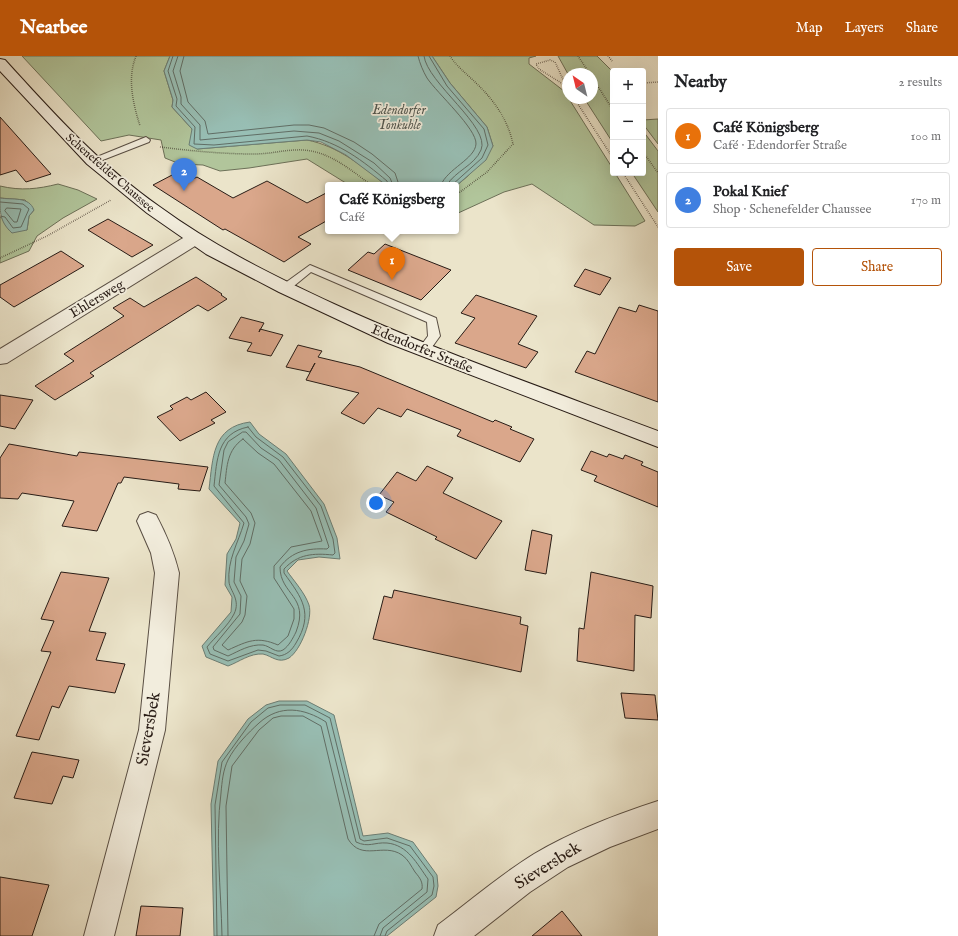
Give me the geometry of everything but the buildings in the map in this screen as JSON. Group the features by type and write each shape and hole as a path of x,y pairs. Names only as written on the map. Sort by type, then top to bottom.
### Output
{"street":[{"name":"Schenefelder Chaussee","path":"0,63 92,161 127,191 194,239"},
{"name":"Edendorfer Straße","path":"194,239 285,288 388,337 658,439"},
{"name":"Ehlersweg","path":"0,358 194,239"},
{"name":"Sieversbek","path":"99,936 148,748 155,703 167,573 163,553 148,521"},
{"name":"Sieversbek","path":"449,936 544,865 585,842 658,815"}],"lane":[{"path":"92,161 146,140"},
{"path":"285,288 310,268 432,320 434,336 423,351"}],"path":[{"path":"136,56 133,61 132,91 136,113 146,140 162,148 208,153 256,154 304,150 331,158 343,164 367,182"},
{"path":"450,56 462,70 480,86 503,116 511,133 513,144 500,160 485,174 459,193"},
{"path":"578,56 586,68"},
{"path":"608,56 613,62"},
{"path":"550,60 555,62 566,86 539,69 536,64 550,60"},
{"path":"646,83 658,82"},
{"path":"598,86 610,105"},
{"path":"578,104 610,153"},
{"path":"646,156 658,173"},
{"path":"625,176 658,227"},
{"path":"0,258 47,236 127,191"}],"green space":[{"path":"22,56 170,56 164,71 173,100 172,107 192,129 197,149 307,140 339,152 359,164 382,182 344,182 307,159 220,171 203,165 180,164 165,158 161,140 129,135 101,141"},
{"path":"432,56 536,56 529,58 529,64 562,89 562,104 572,104 610,164 610,176 617,176 645,221 635,226 594,225 532,184 504,192 459,213 459,184 468,176 493,146 487,127 450,83"},
{"path":"558,56 597,56 610,69 610,138 588,104 598,104 598,68 565,68"},
{"path":"658,119 658,144 646,128 646,120"},
{"path":"646,135 658,151 658,212 634,176 646,176"},
{"path":"58,184 78,190 97,199 63,218 37,236 29,251 0,263 0,217 27,230 29,216 34,210 25,200 0,198 0,186 29,189"}],"water":[{"name":"Edendorfer Tonkuhle","path":"170,56 432,56 450,83 487,127 493,146 486,160 459,183 459,182 382,182 346,155 321,142 307,140 197,149 189,145 192,129 172,107 173,100 164,71"},
{"path":"0,198 28,202 32,206 34,210 29,216 27,230 12,233 8,229 3,221 0,208"},
{"path":"250,422 259,434 286,454 324,504 337,538 340,559 319,557 298,560 287,571 305,596 310,611 308,625 302,641 289,658 285,660 278,660 263,654 258,654 228,666 206,657 202,646 231,612 232,597 225,585 227,554 236,539 240,523 209,489 214,455 221,437 228,430 237,425"},
{"path":"279,701 307,701 334,715 363,836 388,833 413,842 437,875 438,886 436,897 387,936 214,936 211,804 218,761 248,719 266,705"}],"place":[{"name":"Pokal Knief","path":"184,191"},
{"name":"Café Königsberg","path":"392,280"}]}
